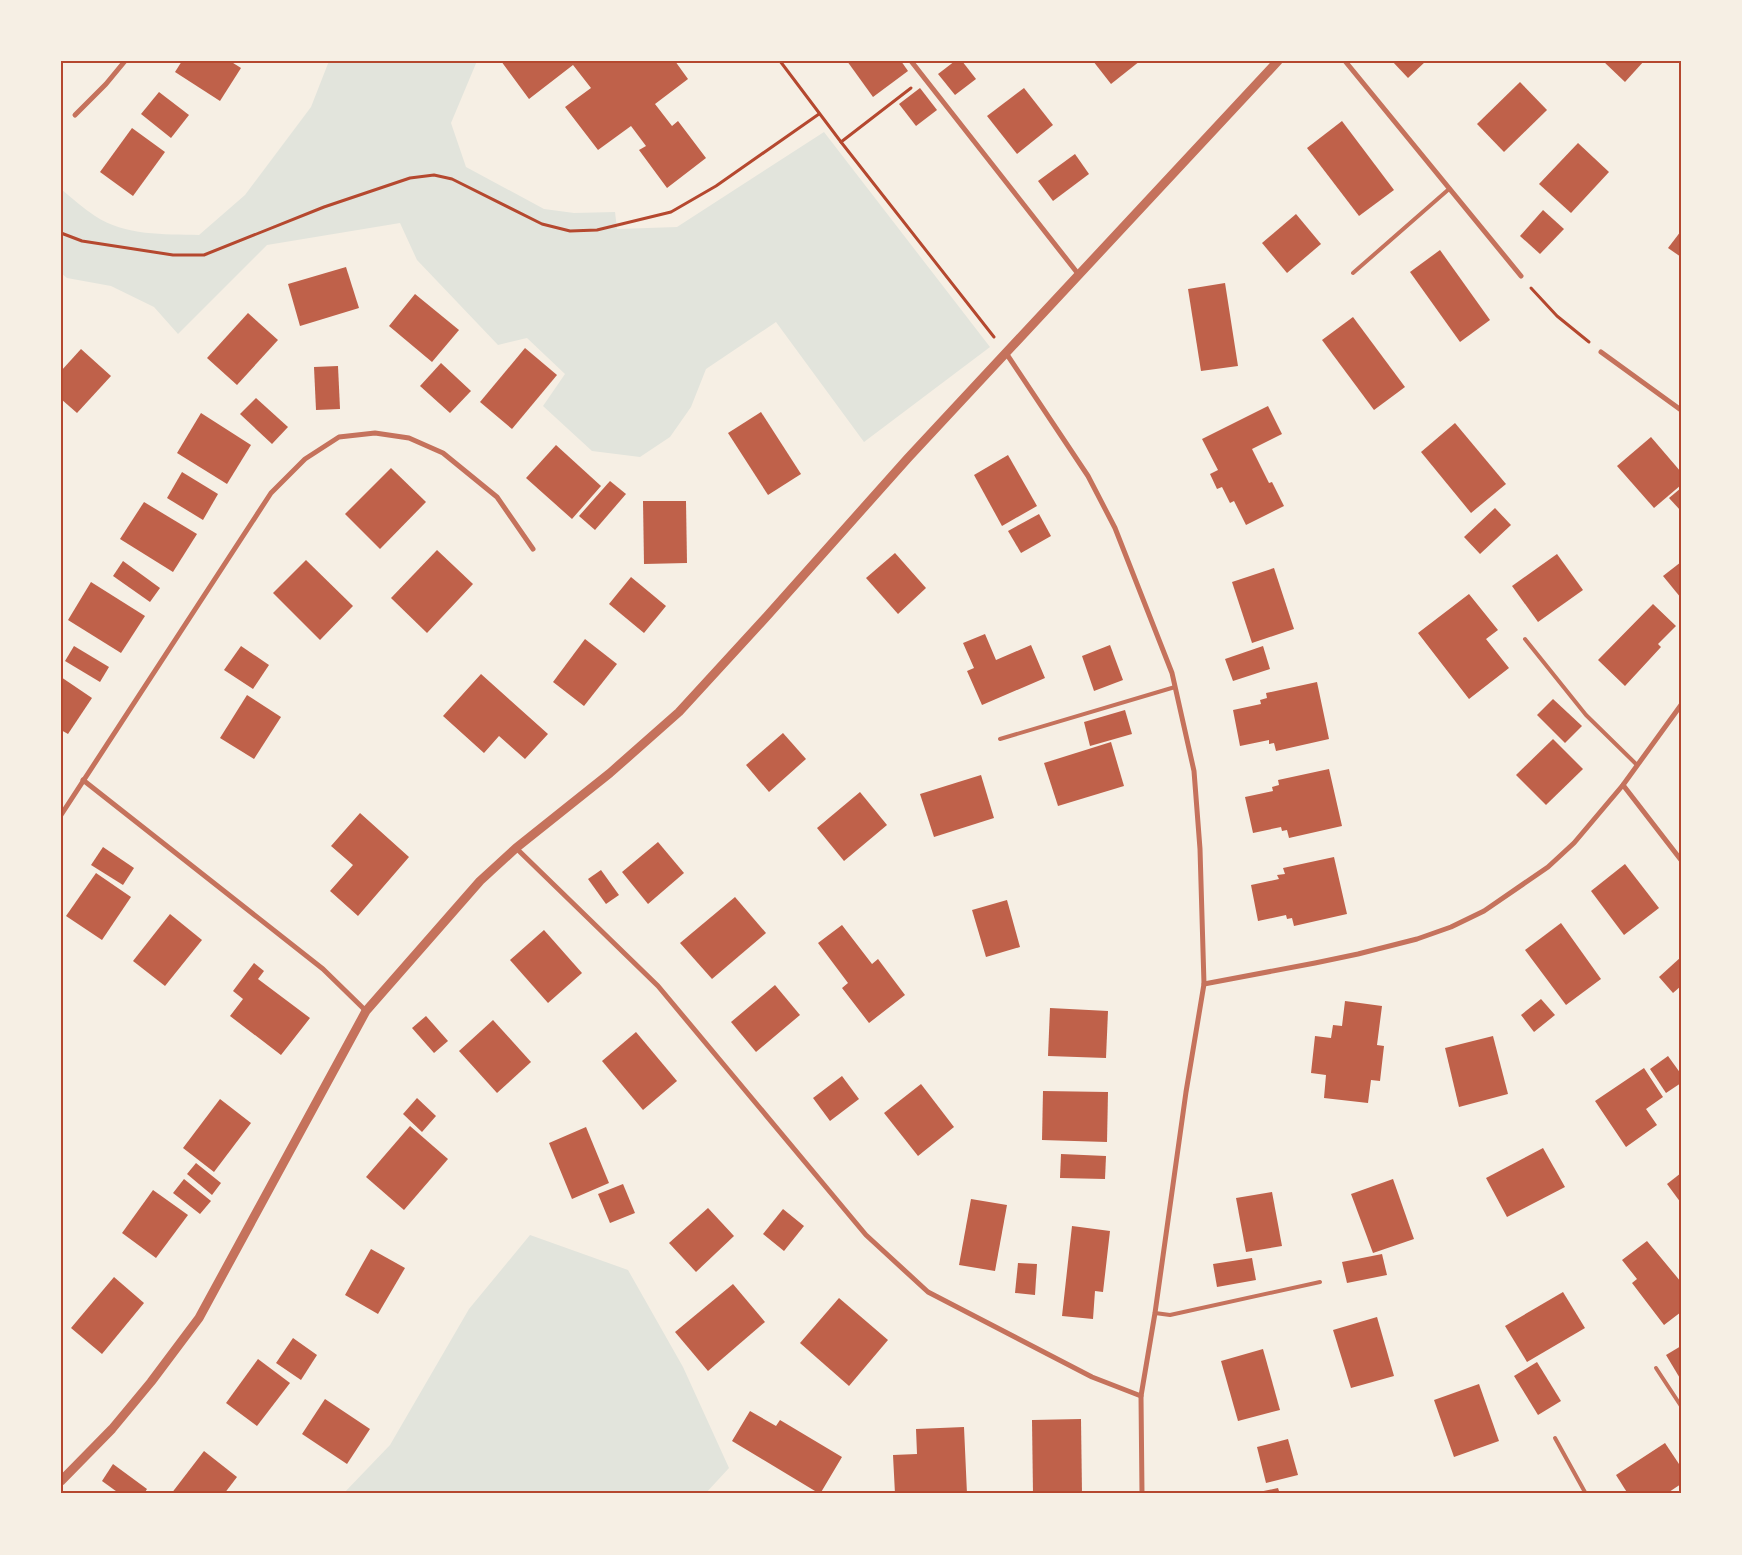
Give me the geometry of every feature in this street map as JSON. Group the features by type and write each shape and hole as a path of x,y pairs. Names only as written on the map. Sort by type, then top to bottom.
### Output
{"street":[{"path":"75,115 106,84 125,61"},
{"path":"911,61 1079,276"},
{"path":"61,1481 112,1428 152,1382 199,1318 366,1011 480,881 516,848 610,773 679,712 908,458 1278,61"},
{"path":"1345,61 1521,276"},
{"path":"1601,352 1681,410"},
{"path":"1006,353 1088,476 1115,528 1169,664 1176,687 1194,771 1200,850 1204,984 1141,1396 1142,1494"},
{"path":"61,815 271,493 305,459 339,437 375,433 409,438 443,453 497,497 532,549"},
{"path":"1204,984 1315,964 1358,954 1452,927 1484,911 1548,867 1574,843 1623,785 1681,705"},
{"path":"83,780 322,969 366,1011"},
{"path":"1623,785 1681,860"},
{"path":"516,848 658,986 866,1235 928,1292 1092,1377 1141,1396"}],"lane":[{"path":"1353,273 1449,189"},
{"path":"1525,639 1586,715 1637,765"},
{"path":"1000,740 1176,687"},
{"path":"1155,1313 1170,1315 1320,1282"},
{"path":"1656,1368 1681,1406"},
{"path":"1554,1438 1586,1494"}],"path":[{"path":"780,61 819,114 1006,353"},
{"path":"841,142 923,78"},
{"path":"61,233 82,240 172,255 204,255 324,206 410,178 434,175 452,178 542,224 570,231 597,230 671,212 716,186 819,114"},
{"path":"1521,276 1557,316 1601,352"}],"shaded area":[{"path":"329,61 477,61 451,123 466,167 544,209 574,213 615,212 617,229 677,227 824,132 990,347 864,442 776,322 706,369 691,407 670,437 640,457 592,451 543,406 565,374 527,338 498,345 417,260 400,223 267,245 178,334 154,307 111,286 67,278 61,273 61,189 95,216 119,227 145,233 199,235 245,195 311,107"},
{"path":"530,1235 628,1270 683,1367 729,1468 705,1494 343,1494 390,1445 469,1309"}],"building":[{"path":"182,61 230,61 241,68 220,101 175,72"},
{"path":"501,61 675,61 688,79 655,104 672,126 678,121 706,158 667,188 639,150 646,146 631,126 598,150 565,107 591,88 573,65 529,99"},
{"path":"847,61 901,61 908,71 873,97"},
{"path":"955,61 962,61 976,79 955,95 938,74"},
{"path":"1093,61 1140,61 1111,84"},
{"path":"1392,61 1426,61 1408,78"},
{"path":"1603,61 1644,61 1625,82"},
{"path":"1520,82 1547,110 1504,152 1477,124"},
{"path":"920,88 937,110 916,126 899,104"},
{"path":"1024,88 1053,125 1017,154 987,116"},
{"path":"159,92 189,115 171,138 141,114"},
{"path":"1342,121 1394,190 1359,216 1307,148"},
{"path":"132,128 165,152 133,196 100,172"},
{"path":"1578,143 1609,172 1571,213 1539,184"},
{"path":"1075,154 1089,174 1053,201 1038,181"},
{"path":"1543,210 1564,229 1540,254 1520,236"},
{"path":"1296,214 1321,244 1287,273 1262,243"},
{"path":"1681,231 1681,257 1668,248"},
{"path":"1440,250 1490,320 1460,342 1410,272"},
{"path":"346,267 359,308 300,326 288,284"},
{"path":"1225,283 1238,366 1201,371 1188,289"},
{"path":"415,294 459,330 432,362 389,326"},
{"path":"248,313 278,340 237,385 207,358"},
{"path":"1353,317 1405,387 1374,410 1322,340"},
{"path":"525,348 557,375 512,429 480,402"},
{"path":"81,349 111,376 77,413 61,399 61,371"},
{"path":"441,363 471,391 450,413 420,386"},
{"path":"338,366 340,409 316,410 314,367"},
{"path":"256,398 288,427 272,444 240,414"},
{"path":"1268,406 1282,434 1252,449 1269,483 1272,482 1284,506 1246,525 1234,501 1230,503 1222,487 1217,489 1210,474 1218,470 1202,439"},
{"path":"761,412 801,474 768,495 728,433"},
{"path":"201,413 251,445 227,484 177,453"},
{"path":"1455,423 1506,484 1471,513 1421,452"},
{"path":"1651,437 1681,472 1681,485 1654,508 1617,466"},
{"path":"556,445 601,486 572,519 526,478"},
{"path":"1008,455 1037,506 1002,526 974,475"},
{"path":"391,468 426,502 380,549 345,514"},
{"path":"182,472 218,494 203,520 167,498"},
{"path":"610,481 626,494 595,530 579,516"},
{"path":"1681,488 1681,511 1669,498"},
{"path":"643,501 686,501 687,563 644,564"},
{"path":"144,502 197,534 173,572 120,539"},
{"path":"1495,508 1511,525 1480,554 1464,537"},
{"path":"1039,514 1051,536 1021,553 1008,531"},
{"path":"437,550 473,584 427,633 391,598"},
{"path":"895,553 926,588 898,614 866,578"},
{"path":"1557,554 1583,590 1538,622 1512,586"},
{"path":"306,560 353,606 320,640 273,593"},
{"path":"123,561 160,588 150,602 113,576"},
{"path":"1681,562 1681,598 1663,576"},
{"path":"1274,568 1294,629 1252,643 1232,582"},
{"path":"631,577 666,606 644,633 609,604"},
{"path":"91,582 145,616 121,653 68,620"},
{"path":"1469,594 1498,630 1486,639 1509,668 1469,699 1418,633"},
{"path":"1653,604 1676,626 1658,644 1661,647 1625,686 1598,660"},
{"path":"985,634 996,660 1031,645 1045,678 982,705 967,671 974,668 963,643"},
{"path":"585,639 617,664 584,706 553,682"},
{"path":"1110,645 1123,680 1094,691 1082,656"},
{"path":"74,646 109,667 100,682 65,661"},
{"path":"241,646 269,665 253,689 224,670"},
{"path":"1263,646 1270,669 1233,681 1225,659"},
{"path":"481,674 548,734 525,759 499,736 484,753 443,716"},
{"path":"61,677 92,698 68,734 61,730"},
{"path":"1317,682 1329,739 1276,751 1274,743 1269,744 1269,740 1240,746 1233,710 1261,704 1260,700 1267,698 1266,693"},
{"path":"247,695 281,717 254,759 220,738"},
{"path":"1553,699 1582,726 1565,743 1537,715"},
{"path":"1125,710 1132,734 1090,746 1084,722"},
{"path":"783,733 806,759 769,792 746,765"},
{"path":"1553,739 1583,769 1546,805 1516,775"},
{"path":"1111,742 1124,786 1058,806 1044,763"},
{"path":"1329,769 1342,826 1289,838 1287,830 1282,831 1281,827 1253,833 1245,797 1273,791 1272,787 1279,785 1278,780"},
{"path":"981,775 994,818 934,837 920,794"},
{"path":"860,792 887,825 844,861 817,828"},
{"path":"360,813 409,857 358,916 330,891 353,865 331,846"},
{"path":"658,842 684,873 648,904 622,872"},
{"path":"103,847 134,868 123,885 91,865"},
{"path":"1334,857 1347,914 1294,926 1292,918 1287,919 1286,915 1258,921 1251,885 1279,879 1277,875 1285,874 1283,868"},
{"path":"1625,864 1659,908 1624,935 1591,891"},
{"path":"601,870 619,895 606,904 588,879"},
{"path":"96,873 131,897 102,940 66,916"},
{"path":"735,897 766,933 712,979 680,943"},
{"path":"1007,900 1020,947 986,957 972,910"},
{"path":"170,914 202,940 165,986 133,961"},
{"path":"1561,923 1601,979 1566,1005 1525,950"},
{"path":"842,925 872,964 878,959 905,995 869,1023 842,988 848,983 818,943"},
{"path":"544,930 582,973 548,1003 510,960"},
{"path":"1681,957 1681,986 1673,993 1659,977"},
{"path":"254,963 264,971 258,979 310,1018 281,1055 230,1016 243,999 233,991"},
{"path":"775,985 800,1015 756,1052 731,1022"},
{"path":"1541,999 1555,1015 1534,1032 1521,1015"},
{"path":"1345,1001 1382,1006 1377,1045 1384,1046 1380,1081 1371,1080 1368,1103 1324,1098 1326,1075 1311,1073 1315,1036 1331,1038 1333,1025 1342,1026"},
{"path":"1050,1008 1108,1011 1106,1058 1048,1056"},
{"path":"426,1016 448,1041 434,1053 412,1028"},
{"path":"493,1020 531,1062 497,1093 459,1051"},
{"path":"636,1032 677,1081 643,1110 602,1061"},
{"path":"1493,1036 1508,1094 1459,1107 1445,1048"},
{"path":"1668,1056 1681,1074 1681,1083 1666,1093 1650,1069"},
{"path":"1644,1068 1663,1097 1646,1109 1657,1125 1626,1147 1595,1101"},
{"path":"842,1076 859,1099 830,1121 813,1098"},
{"path":"921,1084 954,1127 918,1156 884,1113"},
{"path":"1043,1091 1108,1092 1107,1142 1042,1140"},
{"path":"417,1098 436,1116 422,1132 403,1114"},
{"path":"220,1099 251,1123 214,1172 183,1148"},
{"path":"410,1126 448,1159 404,1210 366,1177"},
{"path":"586,1127 609,1183 572,1199 549,1143"},
{"path":"1543,1148 1565,1187 1507,1217 1486,1178"},
{"path":"1061,1154 1106,1156 1105,1179 1060,1178"},
{"path":"196,1163 221,1183 212,1195 187,1174"},
{"path":"1681,1173 1681,1203 1667,1184"},
{"path":"184,1179 211,1201 200,1214 173,1193"},
{"path":"1393,1179 1414,1239 1373,1253 1351,1194"},
{"path":"623,1184 635,1213 610,1223 598,1194"},
{"path":"153,1190 188,1215 156,1258 122,1233"},
{"path":"1272,1192 1282,1246 1246,1252 1236,1198"},
{"path":"971,1199 1007,1205 995,1271 959,1265"},
{"path":"708,1208 734,1236 696,1272 669,1243"},
{"path":"783,1209 804,1226 784,1251 763,1234"},
{"path":"1072,1226 1110,1231 1103,1292 1095,1291 1093,1319 1062,1316"},
{"path":"1647,1241 1681,1282 1681,1312 1664,1325 1632,1283 1637,1279 1622,1260"},
{"path":"371,1249 405,1268 378,1314 345,1295"},
{"path":"1382,1254 1387,1275 1347,1283 1342,1262"},
{"path":"1252,1258 1256,1280 1217,1287 1213,1264"},
{"path":"1018,1263 1037,1264 1035,1295 1015,1293"},
{"path":"114,1277 144,1303 102,1354 71,1328"},
{"path":"733,1284 765,1322 708,1371 675,1332"},
{"path":"1563,1292 1585,1328 1527,1362 1505,1326"},
{"path":"839,1298 888,1340 849,1386 800,1343"},
{"path":"1377,1317 1394,1376 1351,1388 1333,1330"},
{"path":"293,1338 317,1355 301,1380 276,1363"},
{"path":"1681,1346 1681,1380 1666,1355"},
{"path":"1263,1349 1280,1410 1238,1421 1221,1361"},
{"path":"258,1359 290,1383 257,1426 226,1403"},
{"path":"1537,1362 1561,1401 1538,1415 1514,1376"},
{"path":"1479,1384 1499,1441 1454,1457 1434,1400"},
{"path":"325,1399 370,1429 347,1464 302,1434"},
{"path":"750,1411 776,1426 780,1420 842,1457 820,1494 732,1441"},
{"path":"1081,1419 1082,1494 1033,1494 1032,1420"},
{"path":"964,1427 967,1494 895,1494 893,1455 917,1454 916,1429"},
{"path":"1288,1439 1298,1475 1266,1483 1257,1447"},
{"path":"1665,1443 1681,1467 1681,1484 1666,1494 1628,1494 1616,1475"},
{"path":"204,1451 237,1477 224,1494 171,1494"},
{"path":"113,1464 147,1489 144,1494 120,1494 102,1481"},
{"path":"1278,1488 1280,1494 1254,1494 1254,1493"}]}
